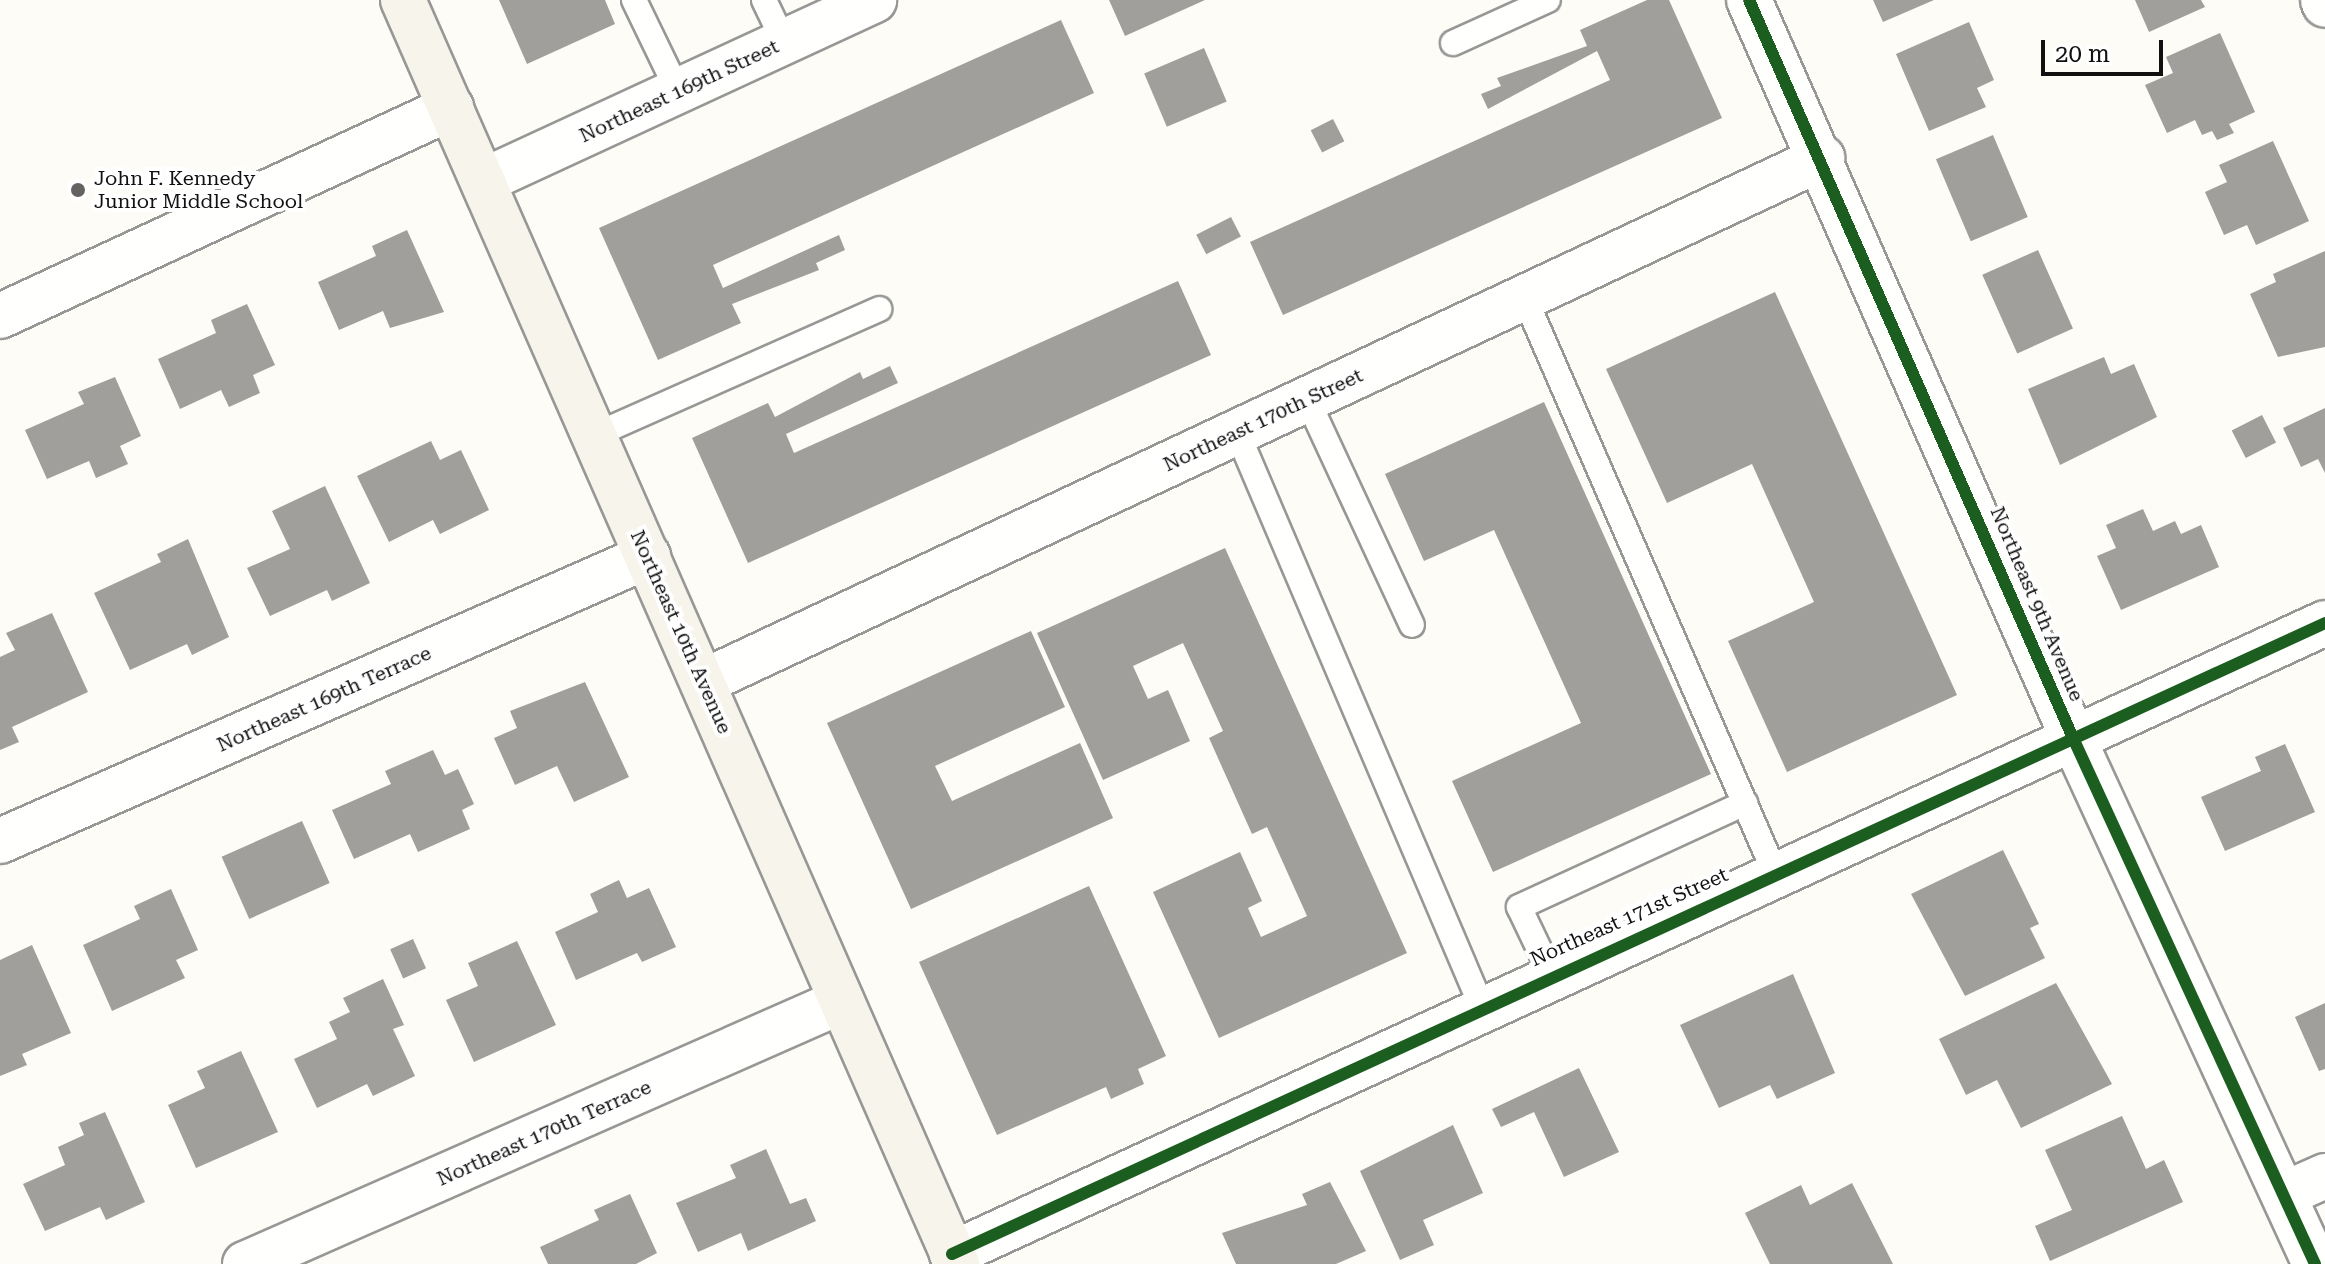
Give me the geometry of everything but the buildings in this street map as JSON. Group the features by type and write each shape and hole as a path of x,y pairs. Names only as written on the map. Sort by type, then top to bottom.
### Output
{"street":[{"name":"Northeast 10th Avenue","path":"403,0 954,1259"},
{"name":"Northeast 169th Street","path":"483,181 874,0"},
{"name":"Northeast 9th Avenue","path":"1749,0 1822,158 2073,738 2315,1264"},
{"path":"0,316 451,108"},
{"name":"Northeast 170th Street","path":"703,682 1307,399 1523,294 1822,158"},
{"name":"Northeast 169th Terrace","path":"0,841 648,556"},
{"name":"Northeast 171st Street","path":"954,1259 1481,1005 2325,623"},
{"name":"Northeast 170th Terrace","path":"245,1264 842,1001"},
{"path":"2285,1194 2325,1176"}],"lane":[{"path":"634,0 678,91"},
{"path":"764,0 784,42"},
{"path":"1453,43 1548,0"},
{"path":"1523,294 1775,873"},
{"path":"595,435 879,309"},
{"path":"1307,399 1412,625"},
{"path":"1237,432 1481,1005"},
{"path":"1551,974 1519,907 1745,803"}],"cycle path":[{"path":"1749,0 2073,738 2315,1264"},
{"path":"952,1254 2325,623"}],"place":[{"name":"John F. Kennedy Junior Middle School","path":"78,190"}]}
